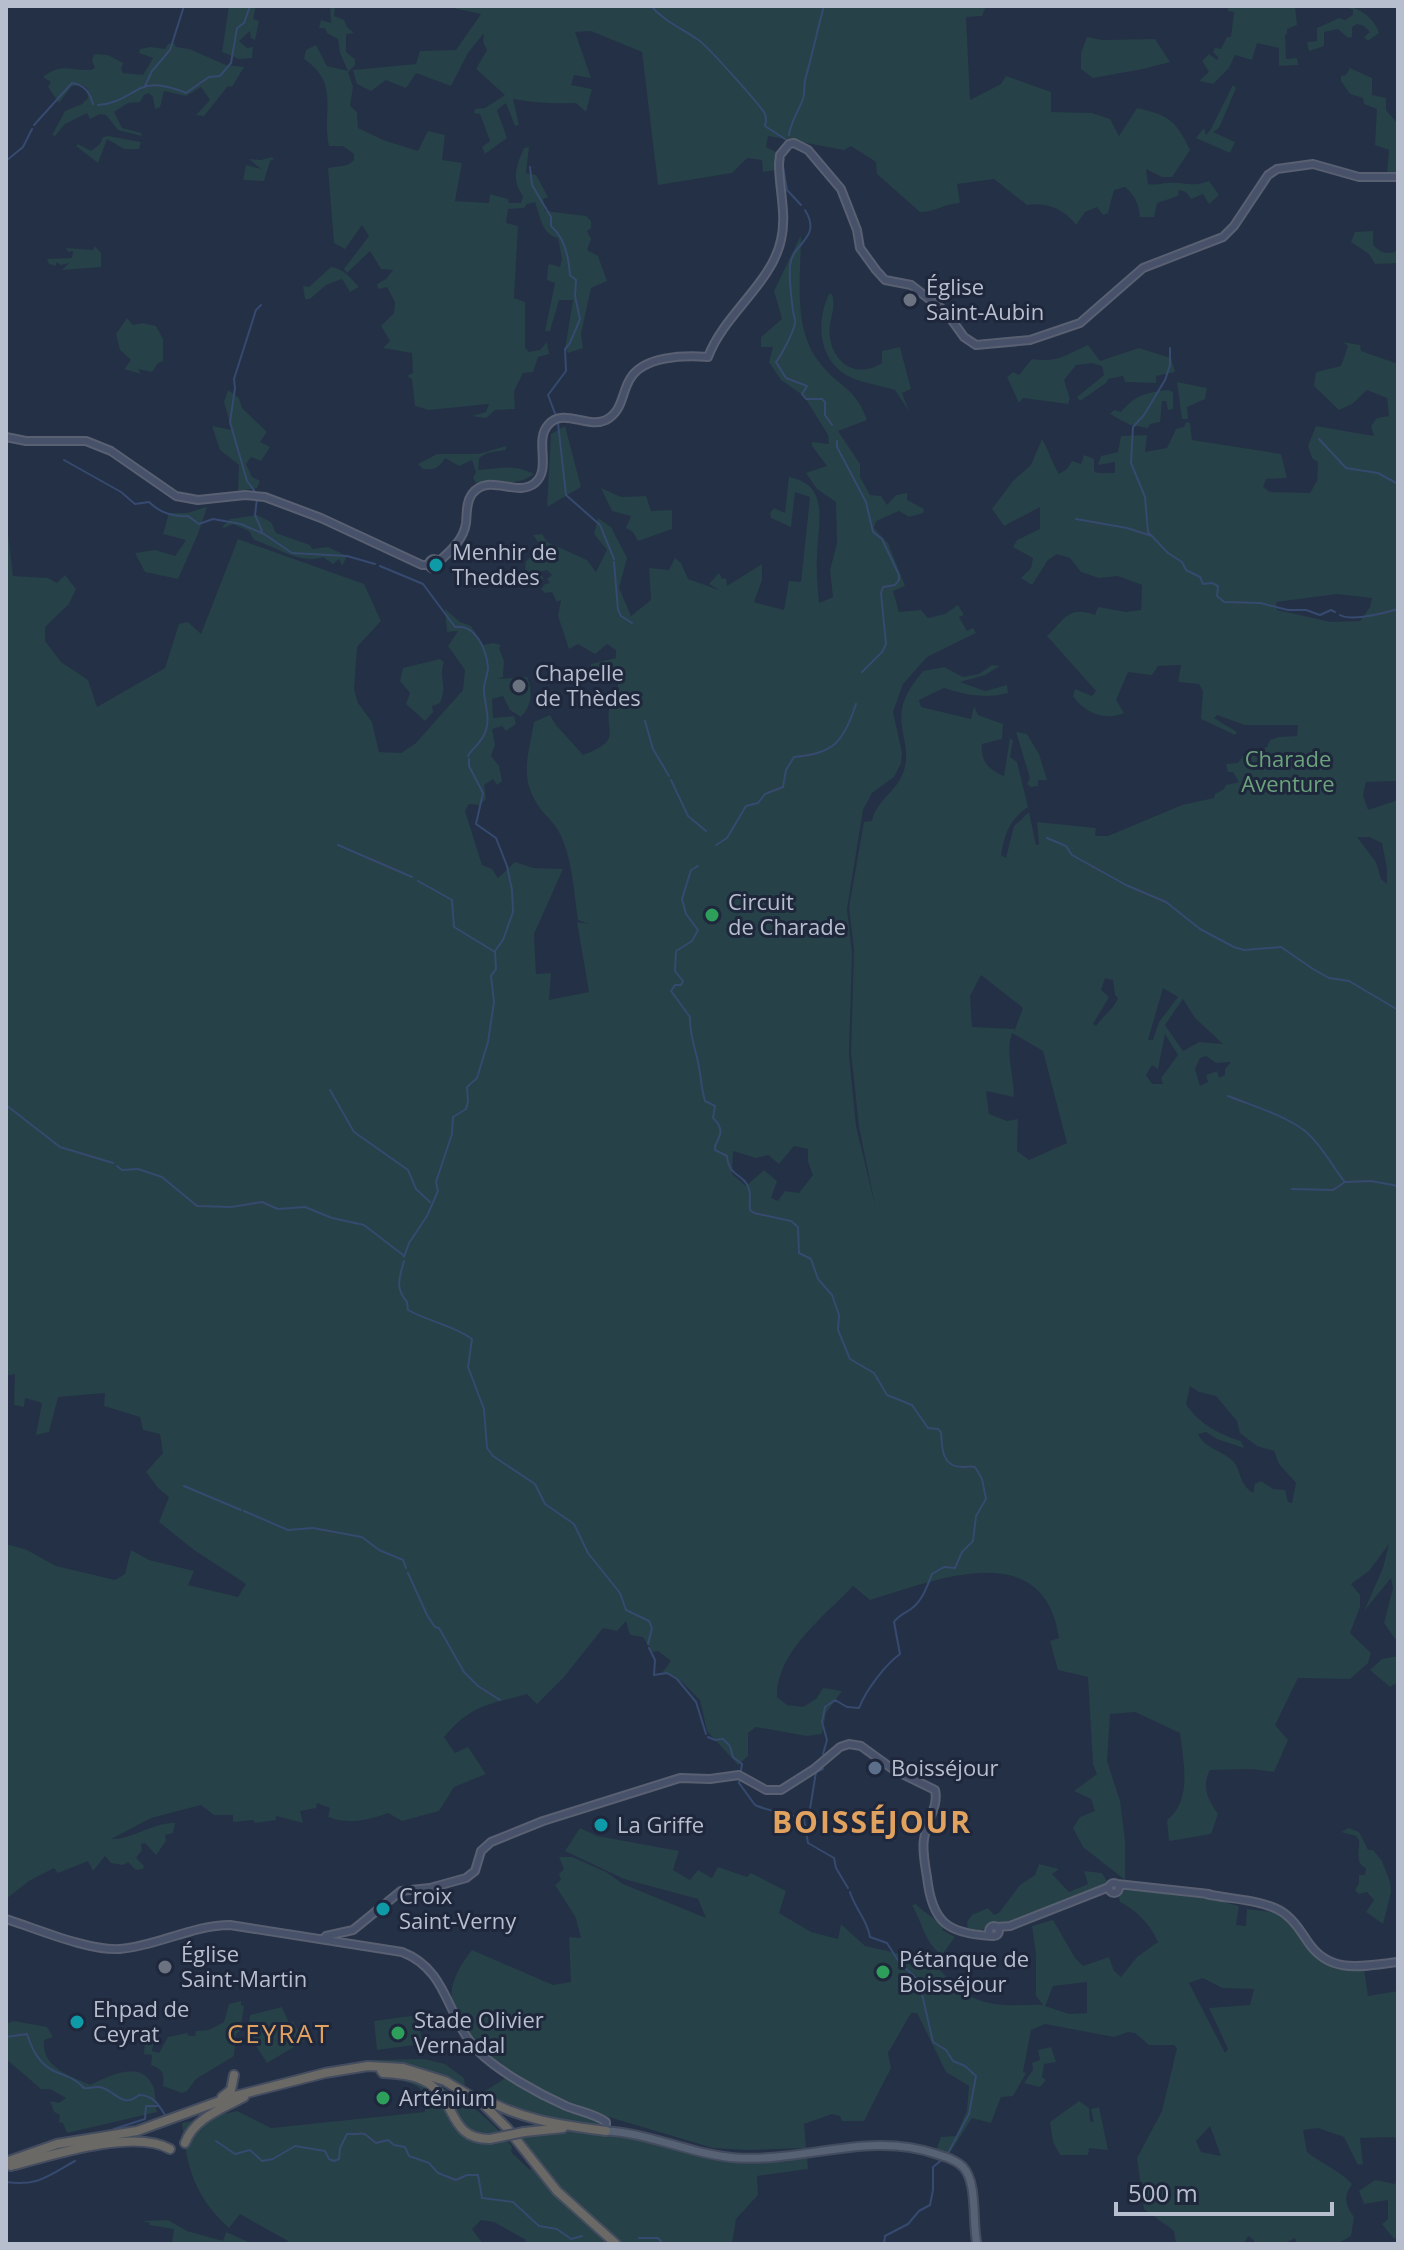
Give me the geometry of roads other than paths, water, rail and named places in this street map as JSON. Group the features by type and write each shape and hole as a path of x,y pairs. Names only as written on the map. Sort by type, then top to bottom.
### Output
{"highway":[{"path":"319,2070 368,2066"},
{"path":"6,2165 57,2144 137,2131 273,2085 368,2066 403,2068 455,2083 509,2113 606,2131"},
{"path":"381,2070 383,2073 412,2076 432,2086 444,2099 460,2128 476,2138 490,2139 555,2128 606,2131"},
{"path":"6,2165 58,2148 164,2127 244,2097 327,2076 381,2070 431,2079 478,2105 504,2131 554,2193 609,2244"},
{"path":"231,2090 234,2075"},
{"path":"445,2081 462,2089 490,2110 557,2191 616,2244"},
{"path":"195,2110 242,2087"},
{"path":"185,2143 208,2116 244,2097"},
{"path":"6,2165 84,2147 142,2142 170,2149"}],"main road":[{"path":"6,437 26,441 86,441 111,451 176,496 198,500 245,495 265,497 435,568 462,536 468,501 475,491 490,485 529,486 538,480 542,470 543,437 552,422 562,418 594,423 607,419 620,407 630,379 641,367 676,357 708,357 718,334 779,250 784,224 779,164 780,155 789,144 808,150 830,173 846,199 861,252 887,280 911,285 946,312 972,344 1019,342 1042,337 1086,319 1125,281 1148,265 1223,237 1272,171 1282,167 1313,164 1359,177 1398,177"},
{"path":"323,1939 353,1930 401,1891 430,1888 466,1878 475,1871 486,1845 543,1821 674,1780 739,1775 763,1789 784,1789 840,1747 856,1745 894,1770 935,1790 936,1799 923,1840 929,1897 938,1916 956,1931 979,1935 1100,1892 1110,1889 1115,1893 1118,1887 1129,1887 1206,1894 1269,1906 1290,1918 1322,1958 1338,1965 1351,1967 1398,1961"},
{"path":"6,1919 89,1945 112,1949 131,1948 222,1925 248,1926 402,1952 427,1966 440,1983 464,2035 486,2059 544,2095 604,2120 606,2131 640,2134 728,2157 766,2158 880,2145 941,2155 962,2166 971,2179 977,2244"}],"waterway":[{"path":"145,86 152,71 170,50 184,6"},
{"path":"98,105 115,101 146,86 164,86 186,93 209,77 220,76 231,63 237,28 244,23 250,6"},
{"path":"651,6 711,52 765,114 765,126 785,139"},
{"path":"789,135 803,99 824,6"},
{"path":"34,125 72,83 86,90 93,104"},
{"path":"6,161 23,147 32,129"},
{"path":"782,161 787,190 801,205"},
{"path":"530,167 532,185 551,217 551,226 563,242 570,275 576,280 575,296 580,319 565,349 566,371 548,395 556,416"},
{"path":"805,210 810,228 790,266 795,322 776,362 786,378 807,386 802,394 806,399 822,399 825,402 825,415 832,425"},
{"path":"256,493 247,481 230,422 234,379 256,310 261,305"},
{"path":"1170,348 1170,365 1165,380 1133,427 1131,463 1145,497 1148,532 1168,553 1182,562 1186,570 1200,577 1203,584 1218,586 1217,596 1224,602 1260,603 1320,615 1331,610 1335,612"},
{"path":"558,423 566,495 600,525 614,559"},
{"path":"1319,439 1346,468 1378,473 1398,484"},
{"path":"837,441 837,447 866,502 873,532 882,539 899,575 895,585 883,587 881,593 886,644 862,672"},
{"path":"64,460 121,492 135,504 149,502 162,512 188,516 199,524 213,519 241,524 264,534 292,553 347,556 375,564"},
{"path":"257,499 255,515 262,531"},
{"path":"1076,519 1152,536"},
{"path":"614,562 618,610 632,623"},
{"path":"380,566 423,584 455,627 469,629 479,639 488,667 484,689 487,725 483,738 468,756"},
{"path":"1340,615 1360,617 1398,609"},
{"path":"716,845 727,838 746,806 758,803 765,794 783,787 786,770 794,757 819,753 836,743 847,727 856,704"},
{"path":"645,721 653,749 669,776"},
{"path":"404,1257 438,1191 436,1182 452,1134 453,1117 466,1109 467,1087 477,1078 488,1042 494,1002 491,976 496,969 495,951 503,940 513,912 507,866 496,838 476,824 483,793 469,766 469,759"},
{"path":"671,780 688,816 706,831"},
{"path":"1047,838 1066,846 1072,855 1126,885 1166,902 1200,929 1234,947 1244,950 1281,947 1329,978 1349,981 1398,1010"},
{"path":"338,845 412,877"},
{"path":"698,866 691,870 682,899 686,914 698,930 692,941 676,951 675,971 683,981 671,991 690,1017 705,1101 715,1106 713,1118 720,1132 715,1150 727,1156 731,1168 747,1184 750,1210 791,1221 798,1227 799,1253 811,1259 818,1279 832,1295 839,1315 838,1330 850,1359 874,1373 887,1395 912,1405 928,1428 941,1432 946,1460 955,1466 975,1467 982,1479 986,1499 976,1516 973,1541 962,1552 955,1568 944,1567 932,1574 918,1602 894,1622 900,1654 876,1678 859,1708 847,1707 835,1700 825,1707 822,1722 827,1740 823,1754"},
{"path":"418,881 452,900 454,927 495,952"},
{"path":"330,1090 354,1132 408,1170 416,1189 430,1202"},
{"path":"1228,1096 1297,1125 1311,1137 1345,1182"},
{"path":"6,1105 60,1147 113,1163"},
{"path":"117,1166 122,1170 138,1169 162,1177 197,1206 231,1207 262,1202 278,1209 305,1207 332,1218 364,1225 403,1255"},
{"path":"1292,1189 1333,1190 1345,1182 1371,1181 1398,1186"},
{"path":"404,1261 399,1288 408,1310 472,1339 468,1367 484,1409 487,1448 493,1456 535,1484 545,1504 574,1524 588,1553 620,1593 626,1610 649,1621 652,1628 648,1644"},
{"path":"184,1486 241,1510"},
{"path":"244,1511 288,1530 313,1528 362,1537 379,1550 403,1560 406,1568"},
{"path":"408,1573 427,1615 439,1628 464,1672 478,1686 500,1700"},
{"path":"649,1648 655,1660 654,1675 667,1673 677,1679 696,1702 706,1734"},
{"path":"708,1737 723,1739 730,1746 733,1757 742,1764 739,1783 755,1805 804,1819"},
{"path":"823,1769 816,1772 810,1809 804,1819 808,1843 834,1858 836,1868 848,1888"},
{"path":"850,1892 870,1937 887,1943 899,1962 919,1981 933,2042 946,2050 953,2061 976,2076 969,2114 947,2155"},
{"path":"6,2037 27,2034 36,2055 54,2071 84,2088 101,2087 125,2100 139,2095 148,2097 158,2104 165,2115"},
{"path":"114,2129 145,2119 146,2106 159,2106"},
{"path":"216,2141 235,2154 250,2150 262,2161 273,2159 295,2146 325,2151 334,2161 339,2159 340,2148 347,2134 363,2134 376,2143 388,2140 405,2147 409,2156 429,2163 438,2173 456,2180 467,2175 478,2175 482,2198 513,2202 539,2226 557,2229 571,2239 582,2236"},
{"path":"884,2244 885,2236 908,2224 919,2211 930,2205 933,2167 943,2159"},
{"path":"6,2182 35,2181 75,2161"},
{"path":"639,2238 658,2238 663,2244"}],"place":[{"name":"Église Saint-Aubin","path":"910,300"},
{"name":"Menhir de Theddes","path":"436,565"},
{"name":"Chapelle de Thèdes","path":"519,686"},
{"name":"Circuit de Charade","path":"712,915"},
{"name":"Boisséjour","path":"875,1768"},
{"name":"La Griffe","path":"601,1825"},
{"name":"Croix Saint-Verny","path":"383,1909"},
{"name":"Église Saint-Martin","path":"165,1967"},
{"name":"Pétanque de Boisséjour","path":"883,1972"},
{"name":"Ehpad de Ceyrat","path":"77,2022"},
{"name":"Stade Olivier Vernadal","path":"398,2033"},
{"name":"Arténium","path":"383,2098"}],"district":[{"name":"BOISSÉJOUR","path":"872,1823"},
{"name":"CEYRAT","path":"279,2034"}],"park label":[{"name":"Charade Aventure","path":"1288,772"}]}
